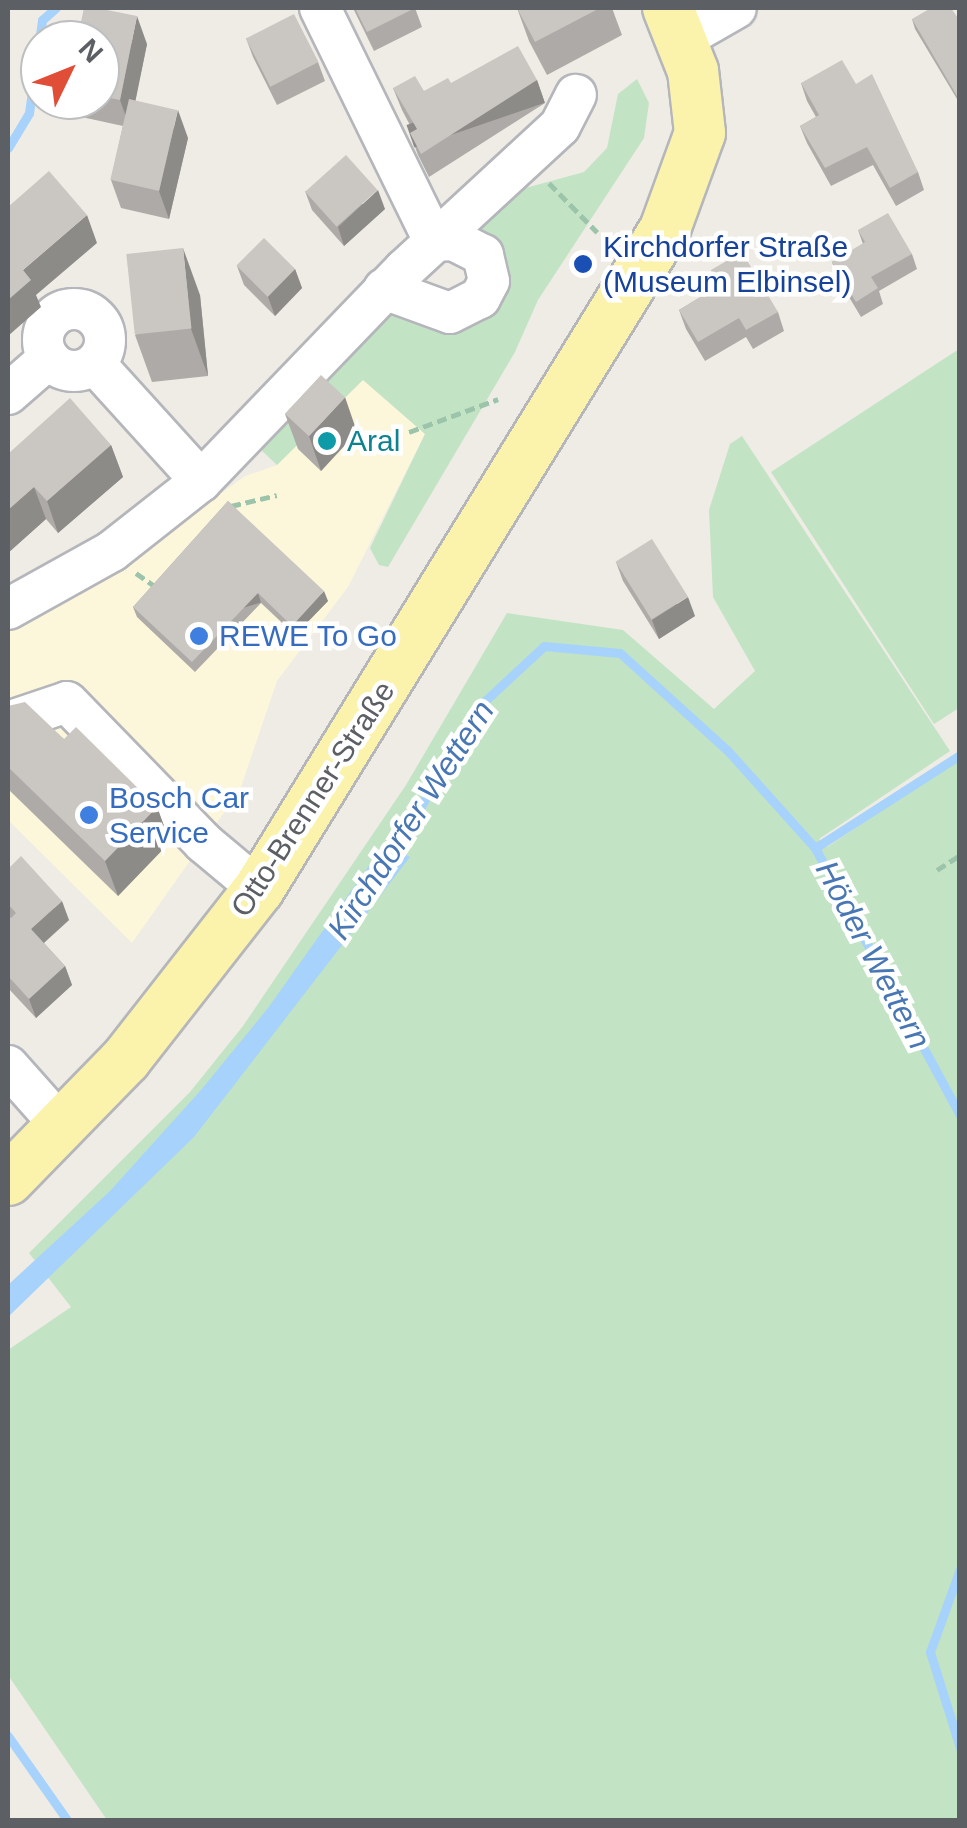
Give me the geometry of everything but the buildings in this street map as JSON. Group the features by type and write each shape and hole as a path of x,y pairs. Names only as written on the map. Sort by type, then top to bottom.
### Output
{"main road":[{"name":"Otto-Brenner-Straße","path":"8,1180 63,1128 161,1017 259,889 665,229 700,133 696,86 675,24"}],"street":[{"path":"320,8 434,242"},
{"path":"675,24 736,8"},
{"path":"8,609 112,551 201,482 384,289 560,126 576,95"},
{"path":"384,289 450,313 480,298 489,281 482,255 453,240 434,242"},
{"path":"48,359 46,325 77,309 104,330 94,364"},
{"path":"48,359 71,371 94,364"},
{"path":"8,394 48,359"},
{"path":"94,364 201,482"},
{"path":"8,722 67,702 204,843 259,889"},
{"path":"8,1066 63,1128"}],"path":[{"path":"514,170 546,179 597,232"},
{"path":"409,432 498,400"},
{"path":"218,519 232,506 276,495"},
{"path":"112,551 151,588 164,574"},
{"path":"937,870 960,855"}],"shaded area":[{"path":"363,379 425,434 348,587 277,681 240,790 132,943 8,820 8,624 118,568 245,476 277,465"}],"green space":[{"path":"637,79 649,103 644,138 538,300 515,352 388,567 379,565 370,548 425,434 363,380 277,465 258,447 381,313 463,328 490,316 503,296 468,227 511,192 584,172 607,148 618,94"},
{"path":"959,349 959,708 934,724 771,472"},
{"path":"742,436 950,751 819,839 827,847 959,759 959,1820 107,1820 8,1675 8,1350 71,1307 29,1253 190,1092 243,1026 406,785 507,613 623,630 714,709 755,671 713,597 709,510 730,444"}],"water":[{"path":"385,843 410,857 194,1137 8,1317 8,1285 110,1191 201,1090 268,1008"}],"waterway":[{"path":"8,148 29,113 42,20 56,8"},
{"name":"Kirchdorfer Wettern","path":"391,860 475,710 544,646 620,653 728,751 815,848 960,1115"},
{"path":"815,848 960,755"},
{"path":"960,1569 930,1652 960,1748"},
{"path":"8,1736 67,1820"}],"place":[{"name":"Kirchdorfer Straße (Museum Elbinsel)","path":"583,264"},
{"name":"Aral","path":"327,441"},
{"name":"REWE To Go","path":"199,636"},
{"name":"Bosch Car Service","path":"89,815"}],"water label":[{"name":"Höder Wettern","path":"873,955"}]}
